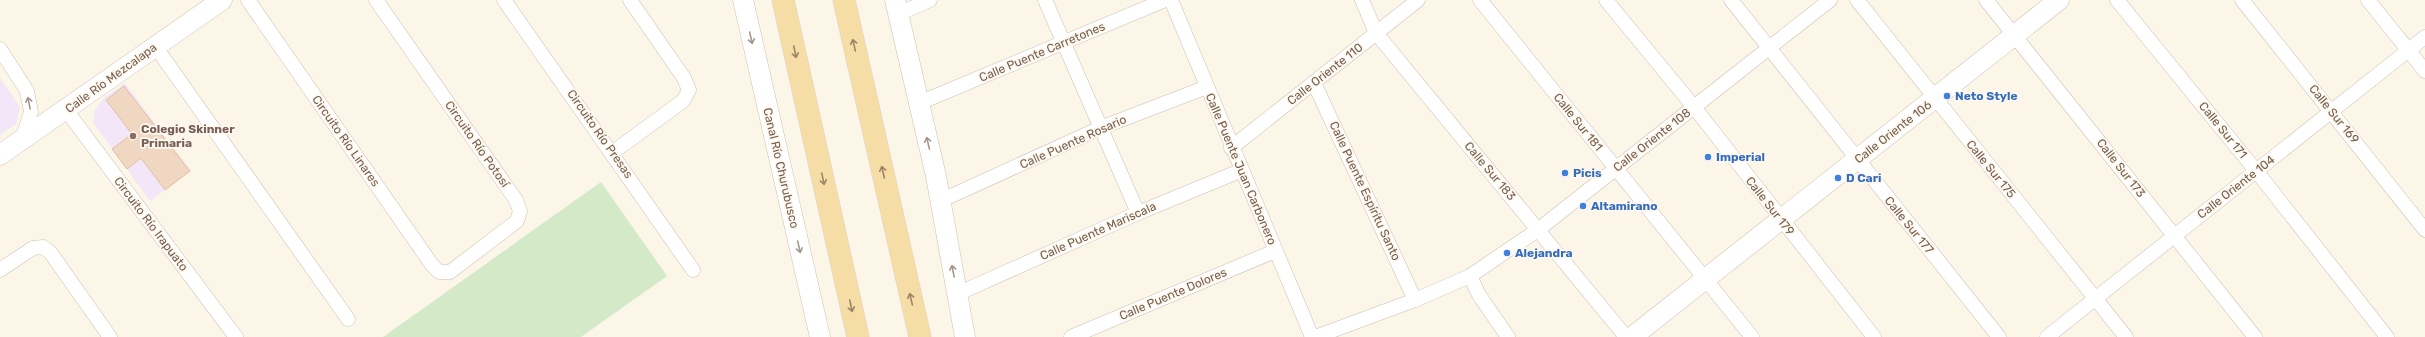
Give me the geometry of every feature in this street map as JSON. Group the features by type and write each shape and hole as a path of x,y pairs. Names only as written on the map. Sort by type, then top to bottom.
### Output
{"main road":[{"path":"783,0 858,337"},
{"path":"844,0 920,337"}],"street":[{"name":"Calle Río Mezcalapa","path":"0,156 222,0"},
{"name":"Circuito Río Linares","path":"248,0 432,265 440,272 450,272"},
{"name":"Circuito Río Potosí","path":"376,0 516,200 520,211 517,221 450,272"},
{"name":"Circuito Río Presas","path":"504,0 613,152 693,270"},
{"path":"613,152 683,101 689,90 684,78 630,0"},
{"name":"Canal Río Churubusco","path":"743,0 820,337"},
{"path":"930,0 897,7 940,202 965,337"},
{"path":"1045,0 1138,213"},
{"name":"Calle Puente Carretones","path":"919,103 1165,0"},
{"name":"Calle Puente Juan Carbonero","path":"1171,0 1240,171 1312,337"},
{"name":"Calle Sur 183","path":"1362,0 1376,33 1539,229 1626,337"},
{"name":"Calle Oriente 110","path":"1231,148 1418,0"},
{"name":"Calle Sur 181","path":"1480,0 1752,337"},
{"name":"Calle Sur 179","path":"1606,0 1694,107 1780,220 1874,337"},
{"name":"Calle Sur 177","path":"1731,0 1856,160 1999,337"},
{"name":"Calle Oriente 108","path":"1315,337 1415,300 1470,276 1539,229 1830,0"},
{"name":"Calle Sur 175","path":"1857,0 2126,337"},
{"name":"Calle Sur 173","path":"1986,0 2255,337"},
{"name":"Calle Oriente 106","path":"1632,337 2059,0"},
{"name":"Calle Sur 171","path":"2117,0 2257,172 2388,337"},
{"name":"Calle Sur 169","path":"2242,0 2425,230"},
{"path":"2368,0 2425,71"},
{"name":"Calle Oriente 104","path":"2047,337 2257,172 2425,37"},
{"path":"156,46 348,319"},
{"path":"0,49 27,91 31,112 22,140"},
{"name":"Calle Puente Espíritu Santo","path":"1314,82 1415,300"},
{"name":"Calle Puente Rosario","path":"940,202 1100,128 1207,87"},
{"name":"Circuito Río Irapuato","path":"66,110 236,337"},
{"name":"Calle Puente Mariscala","path":"957,294 1138,213 1240,171"},
{"path":"0,270 33,248 43,246 50,252 110,337"},
{"name":"Calle Puente Dolores","path":"1071,337 1275,251"},
{"path":"1470,276 1479,295 1508,337"}],"shaded area":[{"path":"0,78 20,107 16,124 0,135"},
{"name":"Colegio Skinner Primaria","path":"125,83 190,171 150,201 93,122 95,110 104,98"}],"green space":[{"path":"601,182 667,276 581,337 383,337"}],"building":[{"name":"Colegio Skinner Primaria","path":"124,86 190,171 165,190 141,158 127,169 112,149 132,134 106,100"}],"place":[{"name":"Neto Style","path":"1947,96"},
{"name":"Colegio Skinner Primaria","path":"133,136"},
{"name":"Imperial","path":"1708,157"},
{"name":"Picis","path":"1565,173"},
{"name":"D Cari","path":"1838,178"},
{"name":"Altamirano","path":"1583,206"},
{"name":"Alejandra","path":"1507,253"}]}
